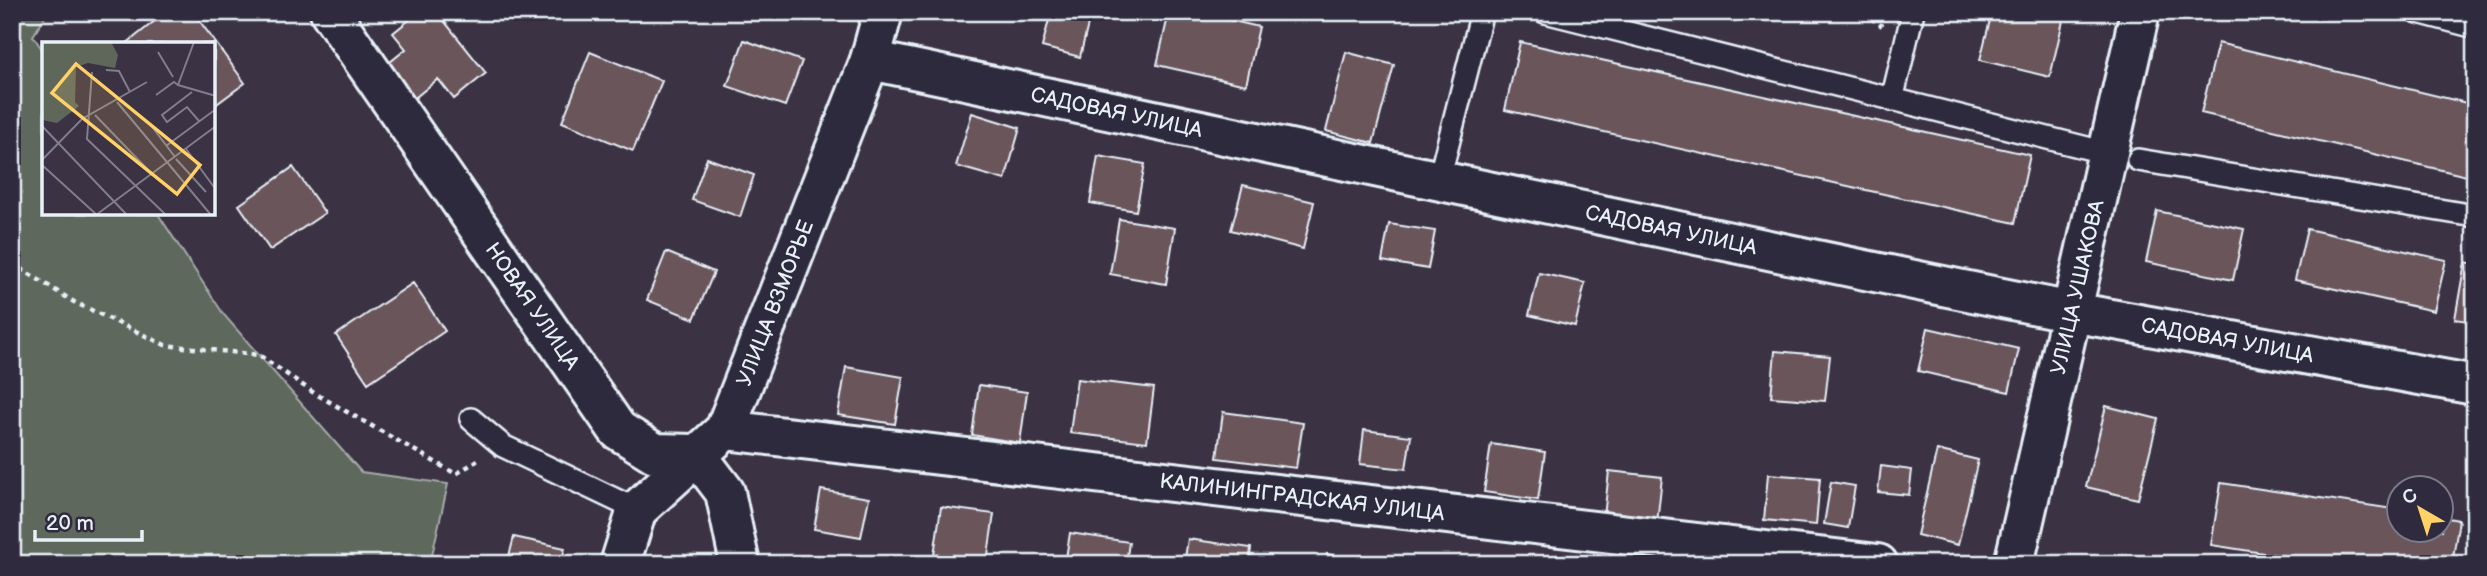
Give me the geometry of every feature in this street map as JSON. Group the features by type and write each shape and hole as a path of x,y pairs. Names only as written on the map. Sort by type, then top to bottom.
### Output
{"street":[{"name":"НОВАЯ УЛИЦА","path":"330,12 618,430 656,453 711,442"},
{"name":"УЛИЦА ВЗМОРЬЕ","path":"620,564 637,510 711,442 870,60 883,12"},
{"name":"УЛИЦА УШАКОВА","path":"2014,564 2071,312 2123,156 2140,12"},
{"name":"САДОВАЯ УЛИЦА","path":"870,60 1439,179 1723,243 2071,312 2475,385"},
{"path":"711,442 740,564"},
{"name":"КАЛИНИНГРАДСКАЯ УЛИЦА","path":"711,442 1878,564"}],"lane":[{"path":"1439,179 1482,12"},
{"path":"1545,12 2123,156 2475,216"},
{"path":"1892,100 1913,12"},
{"path":"2418,12 2475,27"},
{"path":"471,419 503,446 637,510"}],"path":[{"path":"12,263 74,302 164,345 259,355 314,393 456,474 503,446"}],"shaded area":[{"path":"12,12 48,12 33,36 42,49 42,215 159,215 224,315 361,472 448,484 430,564 12,564"}],"building":[{"path":"166,12 193,12 215,42 128,42"},
{"path":"419,12 437,12 486,73 454,99 438,79 405,106 378,72 406,49 393,33"},
{"path":"1051,12 1091,12 1080,57 1042,47"},
{"path":"1169,12 1195,12 1259,27 1246,85 1157,65"},
{"path":"1992,12 2065,12 2050,77 1980,60"},
{"path":"744,40 802,61 785,106 727,86"},
{"path":"215,42 245,83 215,105"},
{"path":"1520,42 2030,155 2015,223 1505,110"},
{"path":"2218,43 2475,105 2475,178 2201,113"},
{"path":"590,52 662,81 633,151 562,122"},
{"path":"1346,52 1394,65 1373,143 1326,131"},
{"path":"972,113 1020,128 1005,180 956,166"},
{"path":"1098,156 1145,164 1136,211 1090,203"},
{"path":"707,158 754,175 740,217 692,200"},
{"path":"293,167 325,213 270,250 239,205"},
{"path":"1243,185 1314,202 1303,249 1231,230"},
{"path":"2157,211 2244,229 2233,280 2146,262"},
{"path":"1119,219 1175,228 1166,284 1110,274"},
{"path":"1389,224 1435,231 1428,269 1382,261"},
{"path":"2307,229 2446,260 2434,311 2295,280"},
{"path":"666,252 714,272 694,319 647,300"},
{"path":"2465,262 2475,264 2475,322 2455,319"},
{"path":"1539,273 1585,283 1575,326 1529,315"},
{"path":"413,283 445,331 368,383 336,335"},
{"path":"1928,328 2019,349 2009,392 1918,371"},
{"path":"1775,351 1830,356 1825,401 1771,397"},
{"path":"846,367 903,377 895,424 838,415"},
{"path":"1077,379 1154,388 1147,442 1070,433"},
{"path":"979,385 1027,392 1020,443 972,435"},
{"path":"2106,406 2158,419 2138,499 2086,487"},
{"path":"1223,412 1303,423 1296,468 1217,458"},
{"path":"1364,430 1411,436 1406,469 1360,464"},
{"path":"1491,444 1545,452 1538,500 1484,492"},
{"path":"1937,450 1978,460 1958,545 1917,535"},
{"path":"1881,466 1912,470 1909,495 1878,492"},
{"path":"1609,471 1662,477 1657,523 1604,517"},
{"path":"1768,474 1820,478 1816,525 1764,520"},
{"path":"1831,482 1855,486 1848,528 1824,524"},
{"path":"2221,483 2386,508 2386,544 2455,544 2452,564 2334,564 2211,545"},
{"path":"821,490 869,498 861,537 814,529"},
{"path":"941,507 994,514 987,562 934,555"},
{"path":"1070,533 1129,542 1126,564 1065,564"},
{"path":"514,537 565,548 561,564 507,564"},
{"path":"1188,539 1251,548 1249,564 1184,564"},
{"path":"1327,554 1376,564 1325,564"}]}
